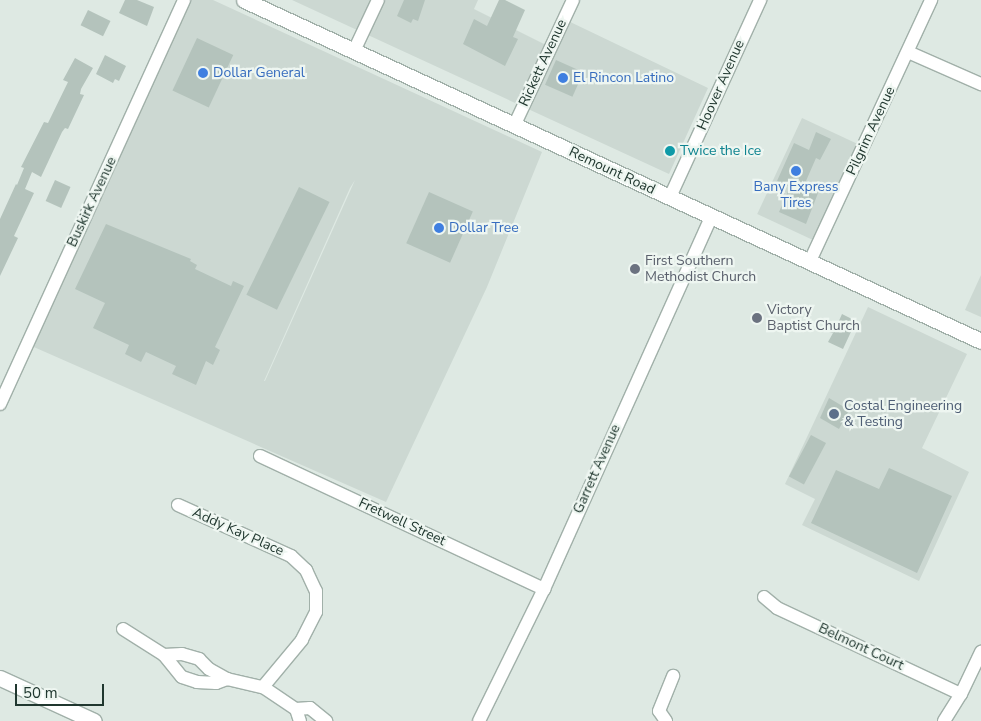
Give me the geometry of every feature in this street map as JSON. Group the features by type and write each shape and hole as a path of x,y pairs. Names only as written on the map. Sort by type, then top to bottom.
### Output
{"main road":[{"name":"Remount Road","path":"244,0 981,341"},
{"path":"0,678 94,721"}],"street":[{"name":"Buskirk Avenue","path":"0,404 184,0"},
{"path":"354,50 378,0"},
{"name":"Rickett Avenue","path":"514,126 573,0"},
{"name":"Hoover Avenue","path":"670,198 760,0"},
{"name":"Pilgrim Avenue","path":"810,261 931,0"},
{"path":"908,52 981,84"},
{"name":"Garrett Avenue","path":"479,721 544,589 712,216"},
{"name":"Fretwell Street","path":"260,456 544,589"},
{"name":"Addy Kay Place","path":"178,505 291,556 306,570 316,590 316,612 302,640 263,687"},
{"name":"Belmont Court","path":"764,597 777,608 960,694"},
{"path":"123,629 164,655 182,677 197,682 216,683 227,679"},
{"path":"944,721 981,652"},
{"path":"164,655 182,654 199,660 209,669 227,679 263,687 298,715 310,708 326,721"},
{"path":"666,721 659,711 673,676"}],"shaded area":[{"path":"184,0 213,0 542,152 487,287 386,502 27,344","holes":["355,180 265,381 350,188"]},
{"path":"292,0 478,0 474,9 550,47 564,19 708,88 669,174"},
{"path":"802,118 864,147 819,243 757,214"},
{"path":"981,275 981,317 965,310"},
{"path":"868,307 967,354 922,448 969,472 919,581 802,525 815,499 785,484"}],"building":[{"path":"125,0 137,0 154,7 147,26 119,13"},
{"path":"404,0 425,0 418,21 413,19 411,23 397,16"},
{"path":"499,0 505,0 525,10 513,37 518,39 505,66 463,44 474,19 487,26"},
{"path":"88,10 110,21 103,36 81,25"},
{"name":"Dollar General","path":"197,38 233,55 209,107 172,91"},
{"path":"105,55 126,66 119,81 115,79 113,83 96,74"},
{"path":"75,58 93,68 81,89 80,94 84,95 68,129 65,128 62,132 41,177 32,172 25,189 34,193 14,236 18,238 0,276 0,219 24,168 21,167 44,122 48,123 68,82 63,80"},
{"name":"El Rincon Latino","path":"556,60 583,72 572,97 545,85"},
{"name":"Bany Express Tires","path":"816,132 831,139 820,160 816,158 806,181 820,188 806,224 779,212 790,187 777,181 794,143 809,150"},
{"path":"55,180 71,187 61,208 46,201"},
{"path":"299,187 330,202 277,310 246,295"},
{"name":"Dollar Tree","path":"429,192 473,212 450,263 406,243"},
{"path":"106,224 191,259 190,261 197,265 195,269 231,286 233,281 244,286 215,347 220,350 213,365 206,361 196,385 172,374 176,366 146,352 141,362 125,354 129,345 93,328 105,303 75,289"},
{"path":"842,314 856,321 843,349 828,342 833,333 829,332 834,322 838,323"},
{"name":"Costal Engineering & Testing","path":"829,398 849,410 839,429 820,418"},
{"path":"811,435 826,443 804,484 789,476"},
{"path":"889,468 952,496 917,573 811,523 836,470 879,489"}],"place":[{"name":"Dollar General","path":"203,73"},
{"name":"El Rincon Latino","path":"563,78"},
{"name":"Twice the Ice","path":"670,151"},
{"name":"Bany Express Tires","path":"796,171"},
{"name":"Dollar Tree","path":"439,228"},
{"name":"First Southern Methodist Church","path":"635,269"},
{"name":"Victory Baptist Church","path":"757,318"},
{"name":"Costal Engineering & Testing","path":"834,414"}]}
